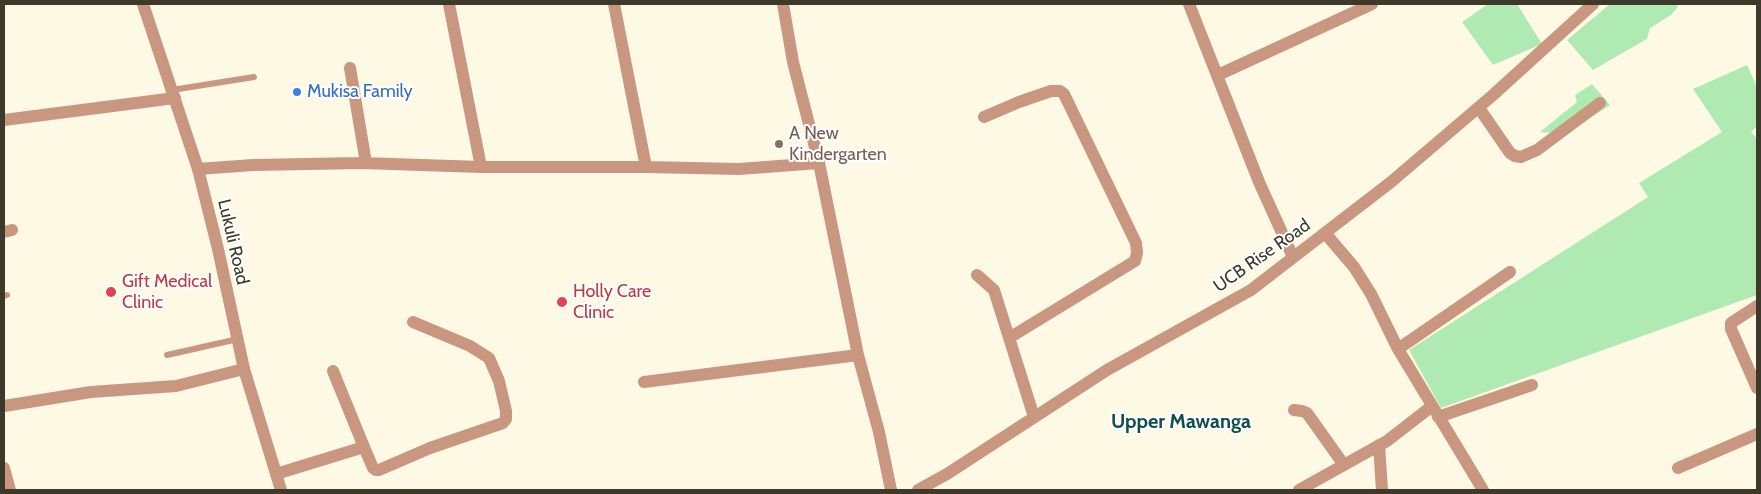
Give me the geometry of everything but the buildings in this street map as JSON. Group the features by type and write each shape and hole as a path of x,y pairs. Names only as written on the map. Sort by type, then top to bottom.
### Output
{"street":[{"name":"Lukuli Road","path":"143,4 198,169 218,249 244,369 281,490"},
{"path":"449,4 481,168"},
{"path":"614,4 646,167"},
{"path":"783,4 793,62 819,163 858,355 879,432 891,490"},
{"path":"1189,4 1259,182 1293,257"},
{"path":"1218,75 1372,4"},
{"name":"UCB Rise Road","path":"918,490 1107,370 1250,290 1391,182 1479,108 1593,4"},
{"path":"350,68 366,163"},
{"path":"984,117 1051,91 1060,91 1064,94 1136,243 1137,253 1134,261 1009,338"},
{"path":"4,120 174,94"},
{"path":"1479,108 1510,153 1521,157 1537,150 1600,103"},
{"path":"198,169 253,165 366,163 481,168 646,167 739,169 819,163"},
{"path":"1324,233 1354,267 1371,294 1398,349 1483,490"},
{"path":"1398,349 1510,272"},
{"path":"977,274 994,290 1034,417"},
{"path":"1757,306 1730,323 1757,388"},
{"path":"333,371 373,468 376,470 430,448 503,423 506,419 506,411 499,381 489,358 470,346 414,322"},
{"path":"644,382 858,355"},
{"path":"4,406 91,392 176,386 244,369"},
{"path":"1299,490 1387,441 1435,411 1532,385"},
{"path":"1294,410 1307,413 1344,465"},
{"path":"1678,468 1757,434"},
{"path":"1379,445 1382,490"},
{"path":"276,474 364,447"},
{"path":"4,468 10,490"}],"lane":[{"path":"174,94 254,77"},
{"path":"167,355 238,339"}],"green space":[{"path":"1488,4 1517,4 1542,44 1493,65 1462,22"},
{"path":"1610,4 1676,4 1678,7 1671,15 1650,28 1647,39 1593,70 1567,40"},
{"path":"1747,65 1757,87 1757,126 1751,132 1757,139 1757,295 1441,408 1409,350 1648,197 1639,183 1722,132 1693,89"},
{"path":"1592,84 1610,105 1566,134 1540,132 1577,102 1575,95"}],"place":[{"name":"Mukisa Family","path":"297,92"},
{"name":"A New Kindergarten","path":"779,144"},
{"name":"Gift Medical Clinic","path":"111,292"},
{"name":"Holly Care Clinic","path":"562,302"}],"district":[{"name":"Upper Mawanga","path":"1181,422"}]}
